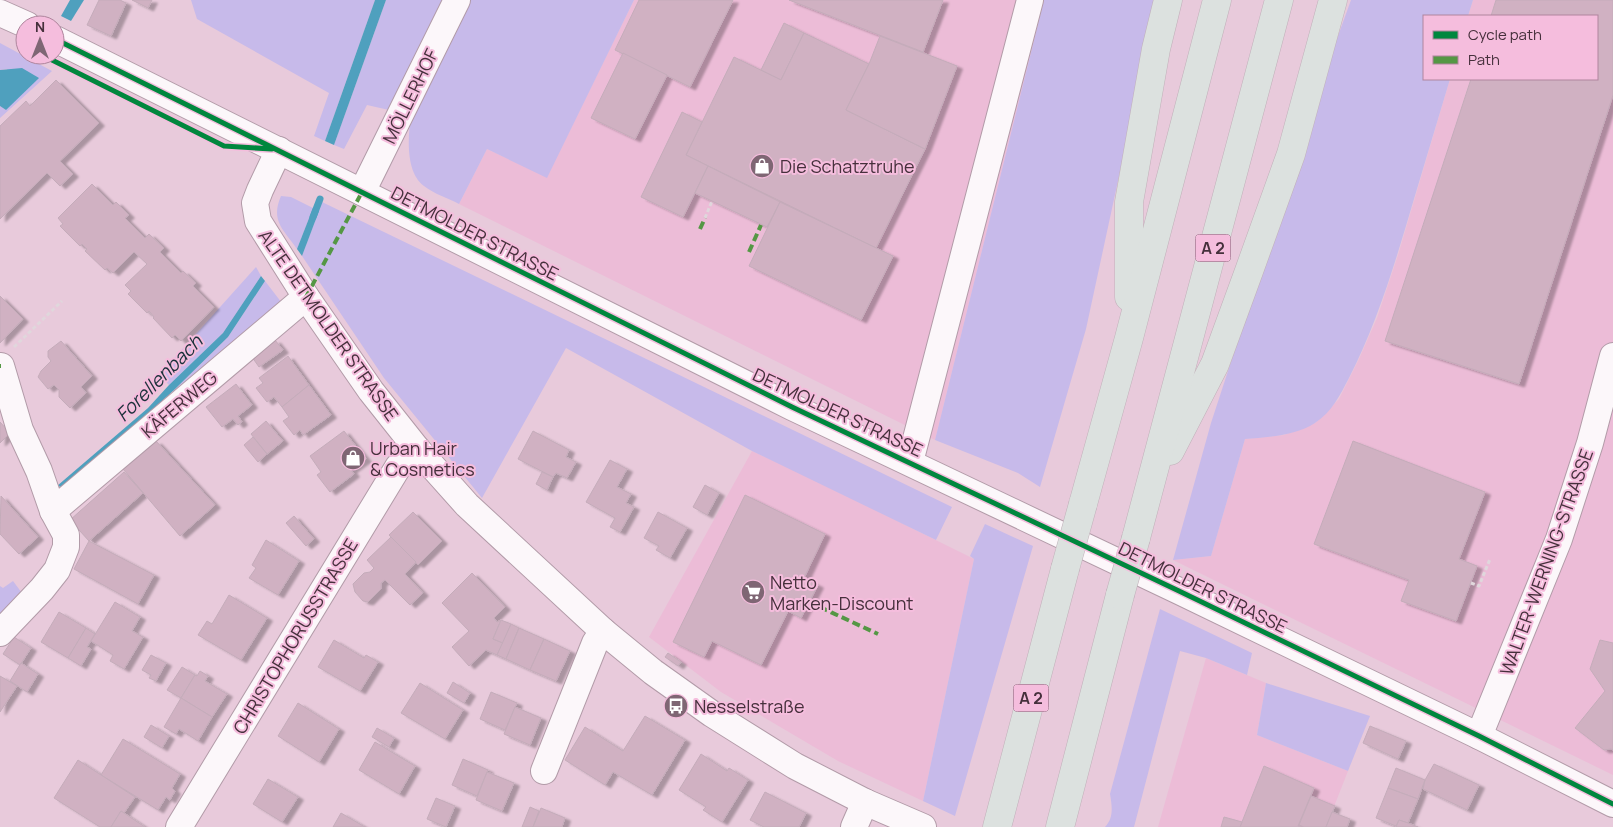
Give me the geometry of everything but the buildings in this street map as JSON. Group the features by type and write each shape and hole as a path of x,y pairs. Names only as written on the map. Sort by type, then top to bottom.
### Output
{"highway":[{"path":"1128,338 1129,202 1156,49 1168,0"},
{"name":"A 2","path":"997,827 1217,0"},
{"name":"A 2","path":"1060,827 1146,497 1280,0"},
{"path":"1146,497 1216,364 1291,154 1333,0"}],"street":[{"name":"MÖLLERHOF","path":"362,192 457,0"},
{"name":"DETMOLDER STRASSE","path":"910,462 1030,0"},
{"path":"0,12 15,19"},
{"name":"DETMOLDER STRASSE","path":"65,44 784,403 1480,736 1613,804"},
{"name":"ALTE DETMOLDER STRASSE","path":"279,150 255,203 258,221 306,298 371,391 416,449 467,505 604,631 653,672 736,729 795,766 865,802 923,827"},
{"name":"KÄFERWEG","path":"53,511 306,298"},
{"name":"WALTER-WERNING-STRASSE","path":"1480,736 1558,540 1590,443 1613,356"},
{"path":"0,366 20,430 39,471 53,511 66,535 66,547 57,570 42,589 0,633"},
{"name":"CHRISTOPHORUSSTRASSE","path":"179,827 398,467 416,449"},
{"path":"544,771 594,643 604,631"},
{"path":"854,827 865,802"}],"path":[{"path":"705,218 712,201"},
{"path":"0,366 13,348 62,301"},
{"path":"1471,583 1480,586 1490,558"}],"shaded area":[{"path":"191,0 375,0 325,141 314,136 329,93 197,19"},
{"path":"386,0 444,0 389,110 367,105 344,149 334,145"},
{"path":"467,0 634,0 547,178 487,149 459,204 432,191 418,180 409,153 409,133 411,115"},
{"path":"634,0 1044,0 935,440 459,204 487,149 547,177"},
{"path":"1044,0 1157,0 1086,329 1040,487 1018,473 935,440"},
{"path":"1351,0 1473,0 1468,15 1423,15 1423,80 1450,80 1386,290 1369,335 1342,391 1335,403 1321,419 1299,431 1245,439 1211,556 1173,560 1211,423"},
{"path":"1473,0 1613,0 1613,775 1173,560 1211,556 1245,439 1284,435 1315,423 1339,399 1377,318 1398,255 1450,80 1598,80 1598,15 1468,15"},
{"path":"0,43 15,51 15,65 41,65 52,71 0,118 0,106 6,110 7,69 0,70"},
{"path":"281,196 291,197 313,208 297,249 283,230 278,219 277,212"},
{"path":"322,202 952,507 936,540 752,451 566,348 482,498 384,378 302,256"},
{"path":"256,267 261,276 223,333 169,385 159,375"},
{"path":"265,281 285,307 179,397 173,391 228,337"},
{"path":"752,451 811,478 974,559 923,801 838,761 721,692 649,637"},
{"path":"985,524 1033,546 955,816 923,801 974,559 970,556"},
{"path":"13,581 22,593 0,620 0,586 3,588"},
{"path":"1160,609 1252,653 1247,675 1206,658 1180,651 1134,827 1105,827 1111,816 1110,794"},
{"path":"1206,658 1266,683 1257,735 1348,771 1326,827 1158,827"},
{"path":"1266,683 1370,716 1348,771 1257,735"}],"water":[{"path":"70,0 84,0 71,21 65,18 65,15 62,15"},
{"path":"375,0 386,0 334,145 325,141"},
{"path":"22,68 39,78 6,110 0,106 0,70"},
{"path":"313,208 319,211 302,256 297,249"},
{"path":"261,276 265,281 228,337 173,391 66,488 57,486 148,408 223,333"}],"waterway":[{"name":"Forellenbach","path":"313,217 320,199"}],"marked path":[{"path":"306,297 362,192"},
{"path":"700,229 705,218"},
{"path":"749,252 761,225"},
{"path":"809,602 878,634"}],"cycle path":[{"path":"65,44 792,407 1479,736 1613,804"},
{"path":"62,65 224,146 272,149"}],"place":[{"name":"Die Schatztruhe","path":"762,166"},
{"name":"Urban Hair & Cosmetics","path":"353,458"},
{"name":"Netto Marken-Discount","path":"753,592"},
{"name":"Nesselstraße","path":"676,706"}]}
